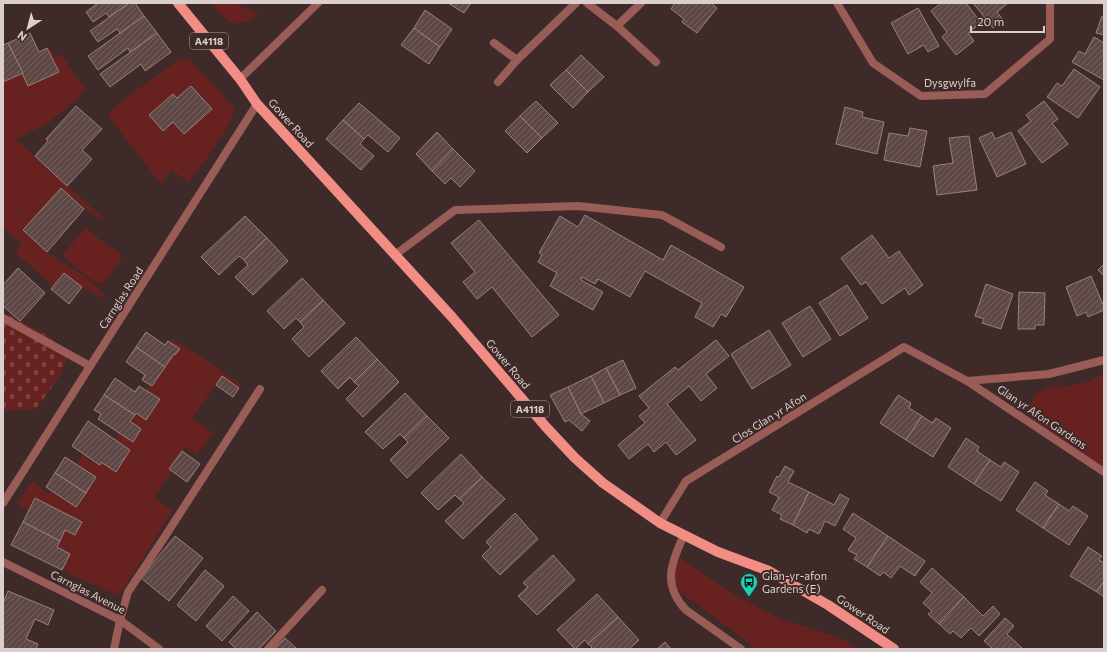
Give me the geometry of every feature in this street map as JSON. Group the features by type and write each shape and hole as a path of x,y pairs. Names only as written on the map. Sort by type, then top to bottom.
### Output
{"main road":[{"name":"Gower Road","path":"178,3 240,79 257,104 452,317 546,427 575,458 603,483 660,523 718,552 769,571 828,605 894,649"}],"street":[{"path":"240,79 318,3"},
{"path":"498,82 517,60 576,3"},
{"path":"587,3 617,26 656,62"},
{"path":"617,26 641,3"},
{"name":"Dysgwylfa","path":"837,3 872,63 921,96 985,94 1050,39 1050,3"},
{"path":"494,44 517,60"},
{"name":"Carnglas Road","path":"3,503 257,104"},
{"path":"395,255 455,210 578,206 662,215 721,247"},
{"path":"3,318 90,366"},
{"name":"Clos Glan yr Afon","path":"660,523 686,481 904,347"},
{"name":"Glan yr Afon Gardens","path":"904,347 967,381 1104,472"},
{"name":"Glan yr Afon Gardens","path":"967,381 1049,374 1104,360"},
{"path":"114,649 128,592 260,389"},
{"path":"684,535 675,554 670,575 674,592 680,604 686,610 741,649"},
{"name":"Carnglas Avenue","path":"3,562 120,620 159,649"},
{"path":"268,649 322,590"}],"green space":[{"path":"212,3 235,3 260,15 244,22 233,23 223,17"},
{"path":"49,46 55,57 61,54 85,90 75,101 48,123 16,139 106,220 97,218 61,188 23,230 47,252 96,286 107,300 82,287 64,273 53,286 15,252 22,245 3,227 3,82 23,73 58,72 47,48"},
{"path":"188,58 234,109 233,115 223,135 189,182 172,170 161,184 108,114 119,103 178,60","holes":["173,94 177,98 212,109 184,134 173,122 163,131 149,115"]},
{"path":"86,228 105,244 121,254 121,259 104,283 97,283 64,257 64,253"},
{"path":"3,312 48,336 68,356 61,374 36,409 3,410"},
{"path":"172,339 202,357 241,385 239,388 222,376 192,418 213,433 197,455 185,447 169,469 172,471 154,498 172,511 119,596 62,570 70,554 57,547 65,530 75,535 82,522 35,498 29,510 17,504 32,481 48,494 51,491 77,507 96,477 76,465 82,455 97,465 100,465 101,462 116,472 130,450 115,439 120,433 133,441 141,429 130,421 136,413 146,420 160,400 146,390 149,385 152,386 174,354 176,355 179,349 170,343"},
{"path":"1104,374 1104,467 1031,419 1028,408 1037,393 1049,387 1066,387 1088,382"},
{"path":"677,556 736,596 781,619 842,639 858,649 757,649 678,591 673,574"}],"building":[{"path":"98,3 129,3 109,17 106,13 93,22 86,12"},
{"path":"129,3 135,3 144,16 120,33 117,29 98,42 90,31"},
{"path":"448,3 471,3 464,13"},
{"path":"675,3 711,3 717,8 697,33 682,22 684,19 671,9"},
{"path":"941,3 966,3 981,23 968,33 974,41 956,55 942,37 947,32 931,11"},
{"path":"973,3 1008,3 997,12 1003,20 993,28"},
{"path":"918,8 939,46 928,52 924,45 908,54 891,23"},
{"path":"425,10 452,29 440,47 414,28"},
{"path":"144,16 157,33 130,52 128,48 98,70 88,56"},
{"path":"1102,16 1104,17 1104,35 1096,33"},
{"path":"414,28 440,47 429,64 401,45"},
{"path":"30,33 39,52 47,48 59,72 28,86 8,43"},
{"path":"157,33 171,52 145,71 141,64 110,87 100,74"},
{"path":"1094,37 1104,43 1104,80 1072,62 1079,51 1085,54"},
{"path":"8,43 23,73 3,82 3,45"},
{"path":"581,55 604,77 588,92 566,70"},
{"path":"1074,69 1100,87 1078,118 1047,97 1057,83 1062,86"},
{"path":"566,70 588,92 573,108 550,85"},
{"path":"191,86 212,109 184,134 173,122 163,131 149,115 173,94 177,98"},
{"path":"536,101 558,123 542,138 520,116"},
{"path":"1044,101 1058,119 1052,123 1068,144 1042,163 1018,131 1031,121 1026,115"},
{"path":"359,103 400,138 388,152 368,135 364,139 343,120"},
{"path":"76,106 102,129 82,150 92,159 67,186 35,156 48,141 46,139"},
{"path":"845,107 863,112 862,117 884,122 877,154 836,144"},
{"path":"520,116 542,138 527,153 505,131"},
{"path":"343,120 364,139 360,144 374,156 361,170 326,139"},
{"path":"910,128 927,131 920,167 884,160 889,133 908,136"},
{"path":"437,132 453,149 432,171 416,154"},
{"path":"992,132 995,139 1011,132 1026,164 997,177 979,138"},
{"path":"969,136 977,190 937,195 933,166 953,163 949,138"},
{"path":"453,149 475,171 460,187 451,178 445,184 432,171"},
{"path":"61,188 84,209 47,252 23,230"},
{"path":"585,215 663,260 671,245 744,287 726,317 721,314 713,327 695,317 702,303 645,271 630,297 598,279 595,284 582,277 581,280 603,292 593,310 550,286 557,273 538,262 542,255 539,253 560,216 578,227"},
{"path":"245,216 267,238 244,260 239,256 219,275 201,257"},
{"path":"479,220 559,315 532,337 492,287 477,299 463,282 475,272 451,243"},
{"path":"872,235 889,258 899,251 923,285 909,295 905,288 882,304 866,282 861,285 841,258"},
{"path":"267,238 288,261 253,295 235,277 248,265 244,260"},
{"path":"1104,264 1104,276 1098,270"},
{"path":"18,268 45,293 20,321 3,306 3,285"},
{"path":"64,273 82,287 69,304 51,289"},
{"path":"1091,276 1104,310 1088,317 1086,312 1077,316 1066,287"},
{"path":"302,278 323,300 300,322 296,318 284,329 267,311"},
{"path":"986,284 1013,294 1001,329 982,323 984,319 975,316"},
{"path":"847,285 868,318 840,336 819,303"},
{"path":"1019,292 1045,293 1044,325 1035,325 1035,329 1018,329"},
{"path":"323,300 345,323 309,357 292,339 304,327 300,322"},
{"path":"810,306 831,339 803,357 782,323"},
{"path":"769,330 791,365 752,389 731,354"},
{"path":"146,332 165,345 168,341 180,349 175,355 174,354 165,367 136,347"},
{"path":"356,337 377,359 354,382 350,377 338,389 321,371"},
{"path":"716,340 729,356 706,374 717,388 701,401 689,386 667,404 696,440 676,455 666,442 654,452 648,444 629,459 618,445 645,423 639,416 649,408 639,396 675,367 678,370"},
{"path":"136,347 165,367 152,386 142,380 145,375 126,362"},
{"path":"377,359 399,382 363,417 346,399 359,386 354,382"},
{"path":"623,360 636,388 620,395 606,368"},
{"path":"606,368 620,395 604,403 591,376"},
{"path":"222,376 239,388 233,397 216,385"},
{"path":"591,376 604,403 581,414 568,387"},
{"path":"115,378 135,392 139,386 160,399 146,420 136,413 135,415 104,395"},
{"path":"568,387 581,414 590,421 582,431 569,420 565,422 550,395"},
{"path":"405,393 427,416 404,438 400,434 383,449 365,432"},
{"path":"104,395 135,415 130,421 141,429 133,442 98,419 101,414 94,410"},
{"path":"898,395 911,403 909,408 922,416 906,440 880,423"},
{"path":"427,416 449,438 407,478 390,460 408,442 404,438"},
{"path":"922,416 932,423 936,418 951,428 933,457 906,440"},
{"path":"88,421 130,450 116,472 101,462 100,465 98,464 72,446"},
{"path":"966,438 979,447 977,451 990,460 974,484 948,467"},
{"path":"182,451 200,464 187,482 169,469"},
{"path":"461,454 482,477 459,499 455,495 438,510 421,493"},
{"path":"65,457 96,477 86,493 55,473"},
{"path":"990,460 1001,467 1004,462 1019,472 1001,501 974,484"},
{"path":"785,466 794,471 788,482 809,492 793,525 780,519 782,515 772,510 779,497 769,492 777,476 779,477"},
{"path":"55,473 86,493 76,507 46,487"},
{"path":"482,477 505,499 463,539 445,521 464,503 459,499"},
{"path":"1035,482 1048,491 1045,495 1059,504 1043,528 1016,510"},
{"path":"809,492 834,505 840,494 849,499 835,526 825,521 819,534 809,529 807,533 793,525"},
{"path":"35,498 82,522 75,535 65,530 60,541 23,522"},
{"path":"1059,504 1069,511 1073,506 1088,516 1069,545 1043,528"},
{"path":"515,513 538,539 500,575 482,556 491,547 486,542"},
{"path":"853,513 888,536 867,567 854,559 857,555 848,550 856,538 843,529"},
{"path":"23,522 60,541 57,547 70,554 62,570 11,545"},
{"path":"175,536 203,558 169,601 141,578"},
{"path":"888,536 925,561 915,576 900,566 891,578 883,572 880,576 867,567"},
{"path":"1088,547 1102,556 1099,560 1104,563 1104,581 1097,592 1070,576"},
{"path":"553,555 575,580 537,615 518,596 528,587 523,583"},
{"path":"932,568 964,597 939,624 928,614 932,611 923,603 932,593 920,582"},
{"path":"205,570 224,586 196,621 177,605"},
{"path":"1104,581 1104,597 1097,592"},
{"path":"8,591 54,610 48,625 35,619 26,639 38,644 36,649 3,649 3,603"},
{"path":"597,594 618,617 588,644 585,640 575,649 557,630"},
{"path":"233,596 249,611 222,641 206,626"},
{"path":"964,597 983,616 993,606 1000,614 979,636 971,628 961,638 953,631 950,634 939,624"},
{"path":"257,612 276,631 259,649 236,649 229,642"},
{"path":"618,617 639,640 629,649 590,649 592,647 588,644"},
{"path":"1005,618 1014,626 1007,634 1023,649 991,649 992,648 984,641"},
{"path":"285,638 297,649 274,649"},
{"path":"665,642 671,649 657,649"}],"place":[{"name":"Glan-yr-afon Gardens (E)","path":"749,597"}]}
